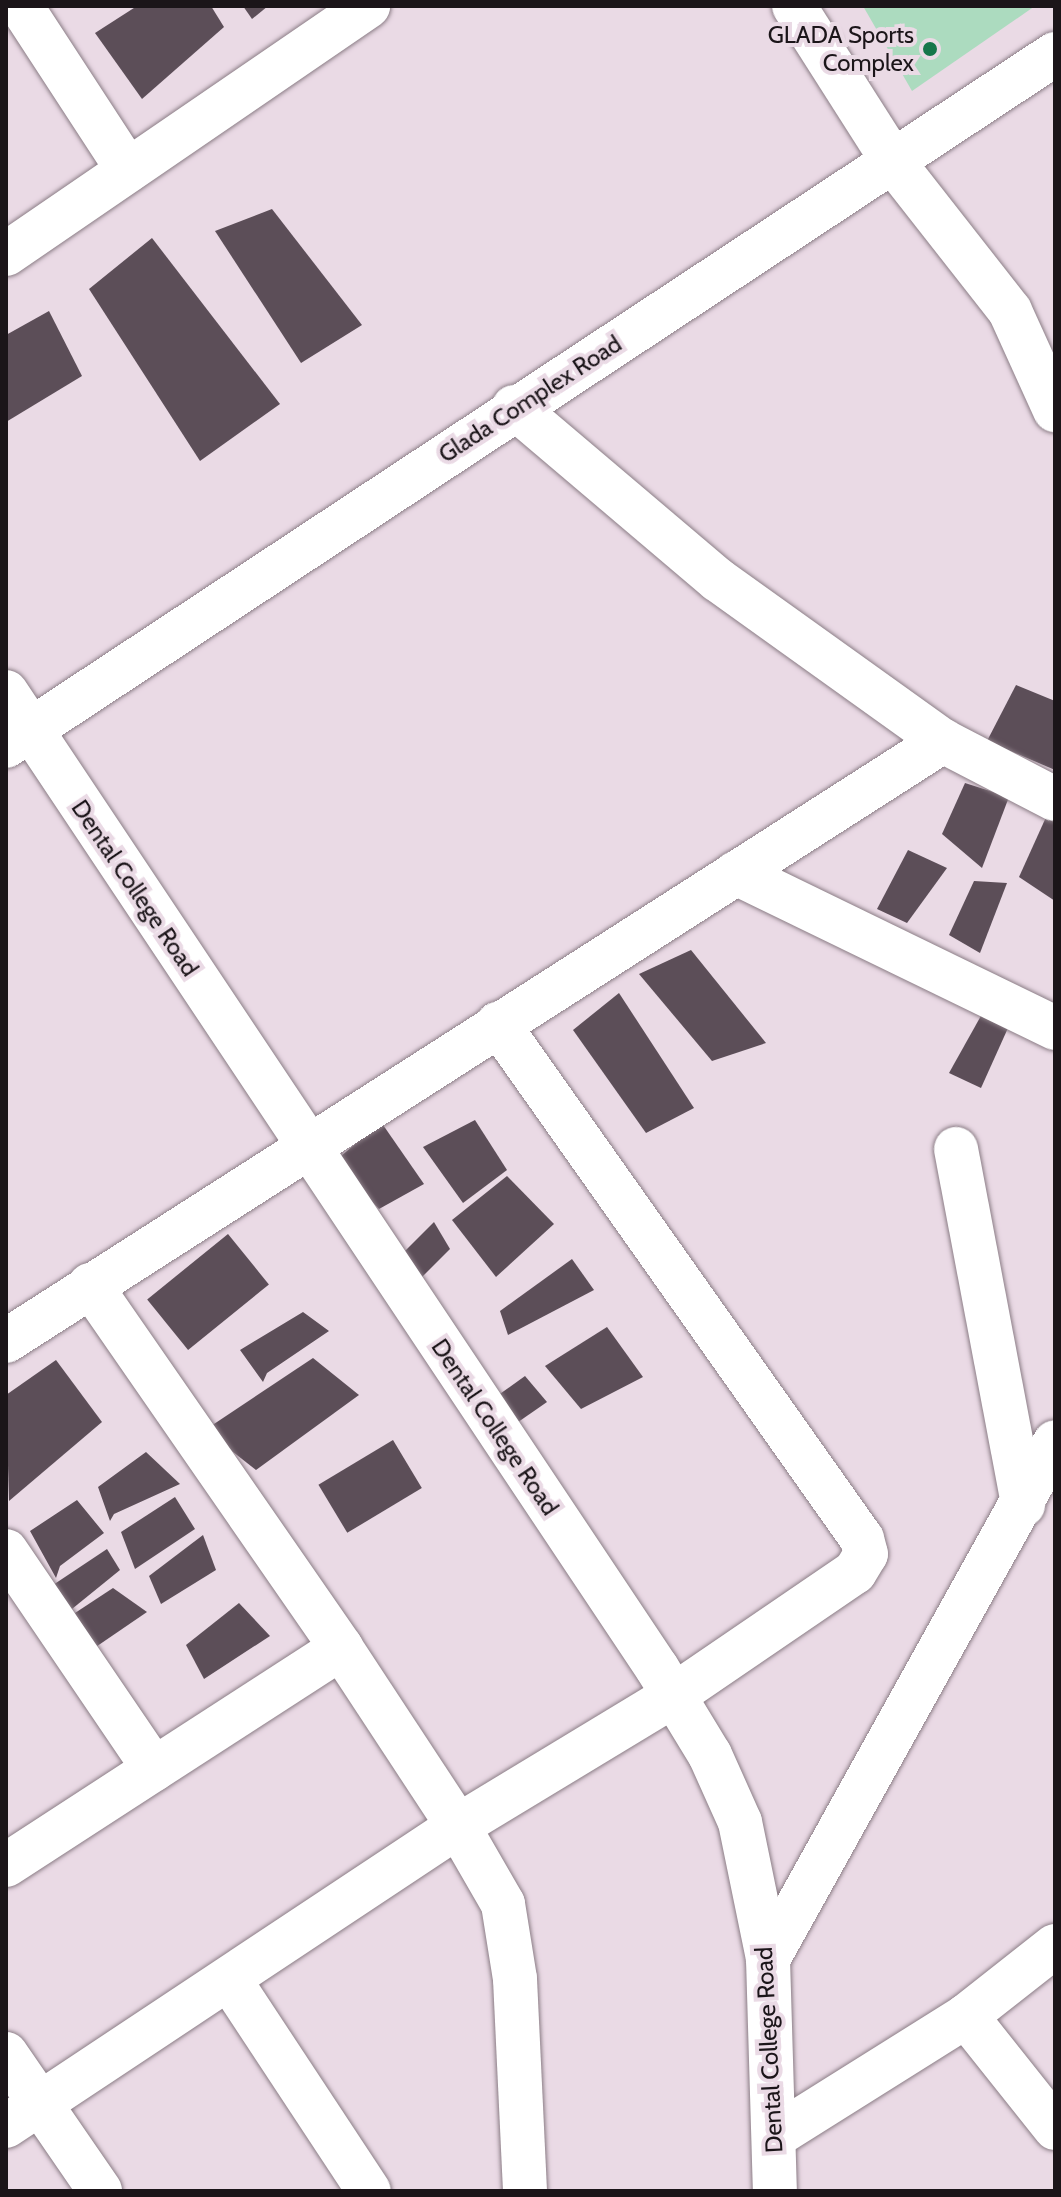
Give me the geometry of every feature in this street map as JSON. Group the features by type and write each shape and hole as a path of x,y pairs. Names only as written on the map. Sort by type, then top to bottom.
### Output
{"street":[{"path":"21,6 128,170"},
{"path":"6,254 368,6"},
{"path":"794,6 894,163 1010,311 1055,410"},
{"name":"Glada Complex Road","path":"18,738 514,407 894,163 1055,54"},
{"path":"1010,311 1055,333"},
{"path":"514,407 718,580 943,741 1055,799"},
{"name":"Dental College Road","path":"6,692 18,738 306,1146 710,1755 740,1822 768,1959 775,2191"},
{"path":"6,1341 306,1146 943,741"},
{"path":"736,873 1055,1028"},
{"path":"22,2116 458,1826 673,1696 855,1572 866,1554 853,1526 498,1024"},
{"path":"956,1149 1039,1512"},
{"path":"90,1285 341,1648 458,1826 503,1904 515,1979 525,2191"},
{"path":"768,1959 1039,1512 1055,1442"},
{"path":"6,1551 22,1610 154,1769"},
{"path":"6,1865 341,1648"},
{"path":"775,2136 966,2016 1055,1946"},
{"path":"229,1979 369,2191"},
{"path":"966,2016 1055,2128"},
{"path":"6,2054 22,2116 100,2191"}],"green space":[{"name":"GLADA Sports Complex","path":"863,6 1035,6 912,91"}],"building":[{"path":"137,6 211,6 224,27 142,99 95,33"},
{"path":"243,6 268,6 252,19"},
{"path":"272,209 362,325 301,363 215,231"},
{"path":"152,238 280,404 200,461 89,289"},
{"path":"49,311 82,376 6,422 6,335"},
{"path":"1016,685 1055,701 1055,770 987,741"},
{"path":"965,783 1009,797 982,868 942,834"},
{"path":"1047,815 1055,820 1055,901 1019,877"},
{"path":"908,850 947,868 907,923 877,909"},
{"path":"974,881 1007,883 980,953 949,935"},
{"path":"691,950 766,1043 712,1061 639,974"},
{"path":"619,993 694,1108 646,1133 573,1030"},
{"path":"982,1014 1008,1028 981,1088 949,1073"},
{"path":"475,1120 507,1170 463,1203 423,1147"},
{"path":"381,1122 424,1184 379,1209 334,1162"},
{"path":"507,1176 554,1224 496,1277 452,1220"},
{"path":"434,1222 450,1249 418,1281 404,1252"},
{"path":"228,1234 269,1285 188,1350 147,1299"},
{"path":"572,1259 594,1290 508,1335 500,1311"},
{"path":"303,1312 329,1331 267,1373 263,1382 240,1350"},
{"path":"607,1327 643,1377 581,1409 545,1366"},
{"path":"313,1358 359,1395 256,1470 205,1430"},
{"path":"56,1360 102,1422 9,1501 6,1395"},
{"path":"525,1376 547,1402 511,1427 497,1396"},
{"path":"393,1440 422,1488 347,1533 318,1485"},
{"path":"146,1452 180,1484 114,1514 110,1521 98,1487"},
{"path":"175,1497 195,1529 135,1569 121,1532"},
{"path":"77,1500 104,1533 60,1566 56,1578 30,1531"},
{"path":"203,1535 216,1570 161,1604 149,1576"},
{"path":"107,1549 120,1570 67,1613 50,1587"},
{"path":"113,1588 147,1612 87,1653 75,1613"},
{"path":"239,1603 270,1636 204,1679 186,1645"}],"place":[{"name":"GLADA Sports Complex","path":"930,49"}]}
